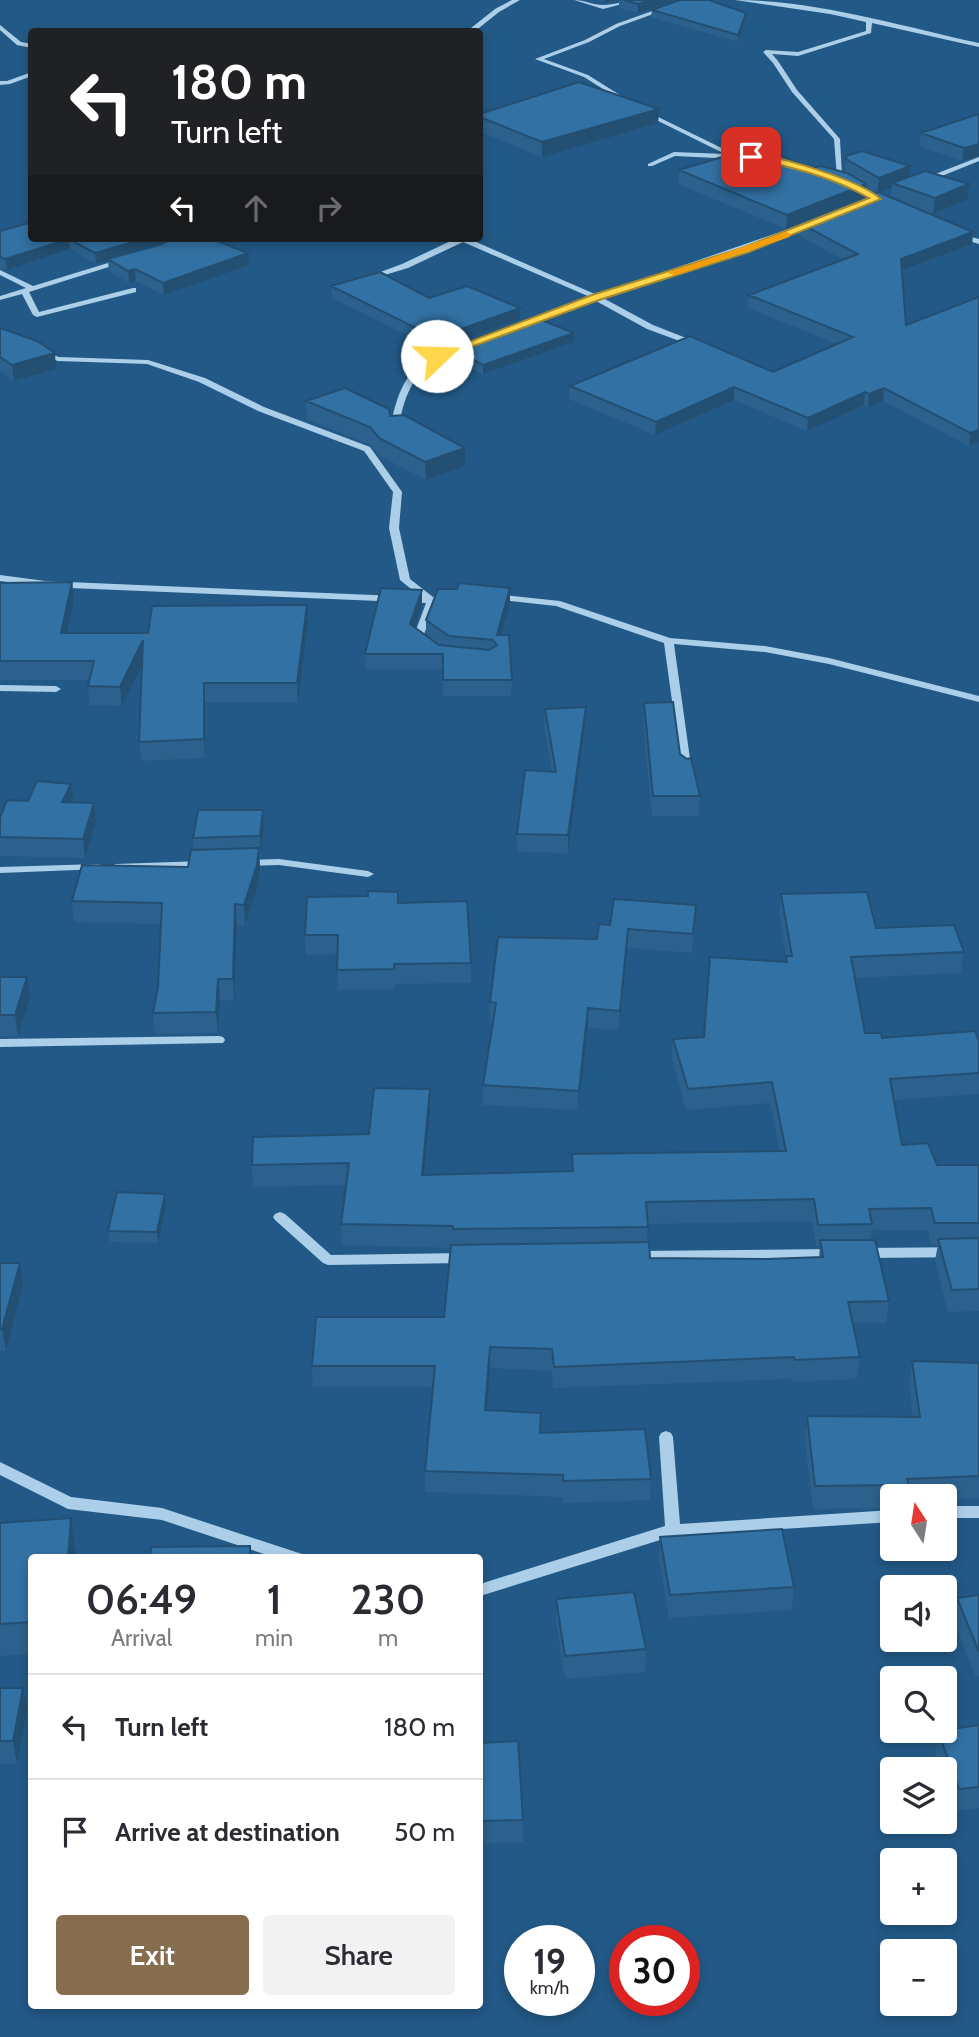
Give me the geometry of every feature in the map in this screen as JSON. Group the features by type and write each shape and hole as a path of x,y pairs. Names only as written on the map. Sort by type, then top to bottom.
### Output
{"street":[{"path":"476,28 483,24 495,9 517,0"},
{"path":"577,0 603,8 635,0"},
{"path":"689,0 618,25 587,41 538,59 586,76 639,109 737,156"},
{"path":"738,0 830,12 979,45"},
{"path":"869,21 869,32 798,54 766,52 776,62 794,91 836,139 839,177 877,199"},
{"path":"0,27 19,44 28,45"},
{"path":"0,83 28,76"},
{"path":"650,165 674,154 746,157"},
{"path":"915,184 979,159"},
{"path":"829,178 855,186"},
{"path":"865,203 889,198"},
{"path":"514,327 746,250 820,221"},
{"path":"953,231 979,242"},
{"path":"363,280 405,266 454,242"},
{"path":"471,242 595,298 650,327 703,348"},
{"path":"0,298 134,258"},
{"path":"0,272 28,289 37,315 133,290"},
{"path":"394,429 401,393 412,376 437,356 476,341"},
{"path":"33,350 58,359 148,362 202,380 261,409 367,449 398,492 394,528 405,580 432,600"},
{"path":"0,578 45,584 432,600 459,593"},
{"path":"484,596 557,603 669,642 765,649 829,661 979,699"},
{"path":"432,600 418,638 436,650"},
{"path":"669,642 687,774"},
{"path":"0,688 56,689"},
{"path":"237,863 279,862 368,874"},
{"path":"0,870 209,864"},
{"path":"0,1043 219,1040"},
{"path":"280,1217 328,1260 480,1258"},
{"path":"619,1256 979,1252"},
{"path":"666,1437 673,1530"},
{"path":"0,1468 68,1503 162,1514 284,1554"},
{"path":"957,1512 979,1513"},
{"path":"483,1589 673,1530 880,1517"}],"building":[{"path":"624,0 650,0 638,4"},
{"path":"680,0 709,0 746,13 738,35 652,10"},
{"path":"579,82 659,109 542,142 483,118 483,113"},
{"path":"979,114 979,144 964,148 921,133"},
{"path":"752,148 762,149 813,168 821,166 847,173 866,184 787,215 679,170"},
{"path":"862,151 910,166 879,178 846,159 846,156"},
{"path":"925,171 969,184 935,198 892,183"},
{"path":"878,192 973,232 901,259 906,325 979,297 979,430 970,433 884,388 869,394 865,392 808,418 734,387 656,422 570,386 690,336 773,372 853,337 749,295 858,254 799,223"},
{"path":"28,223 28,242 59,242 5,259 0,257 0,231"},
{"path":"75,242 133,242 95,253"},
{"path":"219,242 248,253 163,283 135,269 128,271 108,259 162,244"},
{"path":"380,272 429,298 467,286 520,308 436,338 331,286"},
{"path":"534,317 574,333 483,365 450,348"},
{"path":"0,328 37,341 55,353 12,365 0,357"},
{"path":"345,388 389,409 390,416 404,415 465,448 425,462 379,438 370,427 306,401"},
{"path":"72,582 61,633 148,633 152,606 307,605 297,683 204,683 204,739 139,742 143,640 120,687 88,686 94,661 0,661 0,583"},
{"path":"459,583 510,588 497,635 509,635 512,680 443,680 443,654 365,654 381,588 422,590 410,624 439,645 489,650 497,645 493,640 449,636 426,620 438,589 457,589"},
{"path":"673,702 680,754 687,759 691,758 700,796 653,796 644,703"},
{"path":"586,707 568,835 517,834 525,770 556,772 545,709"},
{"path":"37,781 71,784 62,802 94,803 83,839 0,837 0,818 7,800 28,801"},
{"path":"198,810 263,810 260,836 193,838"},
{"path":"259,848 257,865 244,905 235,904 233,979 218,979 216,1012 153,1013 158,987 162,903 72,901 82,865 188,867 191,850"},
{"path":"368,891 398,892 398,903 467,901 471,963 394,964 394,969 337,970 338,935 305,935 307,897 368,896"},
{"path":"867,892 876,928 954,925 964,952 851,957 865,1033 881,1033 882,1038 975,1031 979,1041 979,1073 890,1079 902,1145 928,1143 937,1165 979,1165 979,1223 935,1223 931,1208 869,1209 872,1224 818,1225 814,1199 646,1202 648,1227 453,1229 453,1226 341,1224 349,1163 252,1165 253,1137 369,1134 374,1088 430,1089 422,1175 573,1171 572,1154 786,1151 772,1082 688,1089 673,1039 704,1037 710,957 787,962 786,956 792,956 781,894"},
{"path":"614,899 696,905 693,934 628,929 620,1011 588,1008 579,1091 483,1085 496,1003 490,1002 498,937 597,939 599,924 610,925"},
{"path":"0,977 27,977 15,1015 0,1015"},
{"path":"117,1192 165,1194 157,1232 108,1231"},
{"path":"979,1238 979,1289 952,1290 938,1239"},
{"path":"820,1240 875,1240 889,1301 848,1302 860,1357 795,1360 794,1357 554,1367 552,1349 490,1347 485,1410 541,1413 540,1433 645,1429 651,1479 563,1481 563,1475 425,1471 435,1366 312,1366 316,1317 444,1317 451,1245 649,1242 650,1258 766,1259 823,1257"},
{"path":"0,1263 20,1263 2,1329 0,1329"},
{"path":"912,1361 979,1363 979,1476 907,1479 908,1484 815,1486 807,1416 920,1417"},
{"path":"71,1518 68,1554 28,1554 28,1622 0,1624 0,1523"},
{"path":"782,1529 794,1587 670,1595 660,1537"},
{"path":"250,1546 250,1554 150,1554 151,1547"},
{"path":"634,1592 646,1649 565,1656 556,1599"},
{"path":"979,1595 979,1652 957,1598"},
{"path":"0,1688 23,1688 13,1741 0,1741"},
{"path":"979,1725 979,1787 959,1789 957,1757 947,1757 942,1743 957,1743 957,1728"},
{"path":"518,1741 523,1820 483,1821 483,1743"}],"slow traffic":[{"path":"672,273 746,250 786,234"}],"route":[{"path":"437,356 595,298 746,250 877,199 855,186 765,158 751,157"}]}
